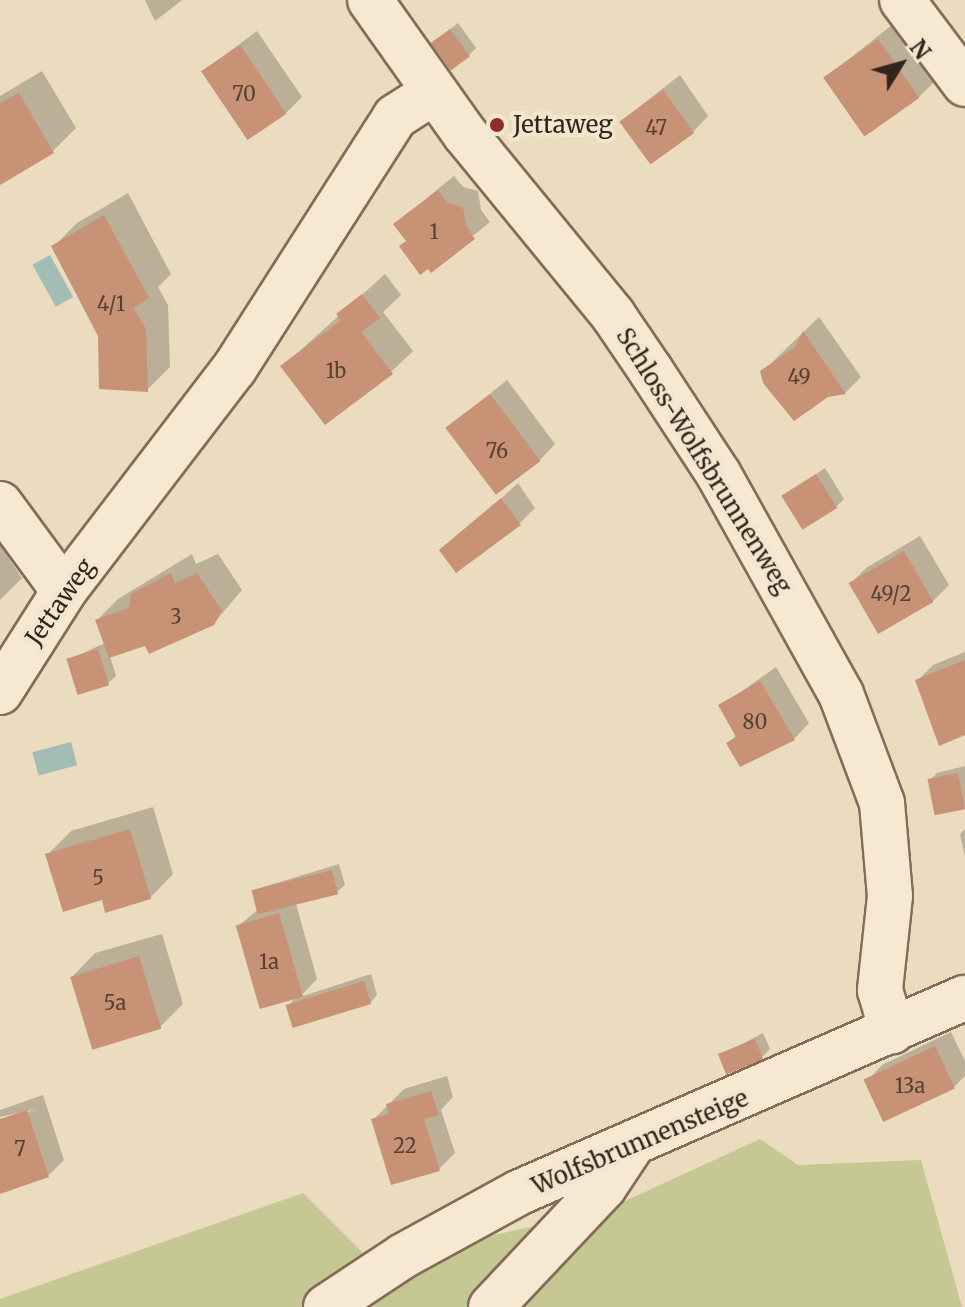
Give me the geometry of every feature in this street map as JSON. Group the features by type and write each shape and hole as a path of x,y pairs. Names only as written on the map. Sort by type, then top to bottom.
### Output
{"street":[{"name":"Schloss-Wolfsbrunnenweg","path":"370,0 434,92 613,315 727,488 841,694 882,803 890,896 880,990 892,1031"},
{"path":"902,0 965,84"},
{"name":"Jettaweg","path":"0,692 64,591 234,369 395,117 434,92"},
{"path":"0,504 64,591"},
{"name":"Wolfsbrunnensteige","path":"326,1307 403,1256 520,1192 965,998"},
{"path":"491,1307 604,1187 632,1145"}],"green space":[{"path":"760,1139 798,1165 921,1160 962,1307 0,1307 0,1299 303,1193 371,1261 601,1212"}],"shaded area":[{"path":"50,255 73,297 56,307 33,265"},
{"path":"71,742 77,765 39,776 32,752"}],"building":[{"path":"450,29 470,57 451,71 431,43"},
{"path":"878,39 919,98 864,136 823,77"},
{"path":"240,45 286,114 247,140 201,71"},
{"path":"663,90 694,133 650,165 619,122"},
{"path":"19,93 54,153 0,185 0,103"},
{"path":"438,190 447,203 463,207 466,226 475,239 431,273 428,269 420,275 399,246 406,241 393,224"},
{"path":"104,215 149,298 133,308 146,329 148,392 99,389 98,336 51,246"},
{"path":"362,294 380,318 361,332 393,374 325,425 280,366 341,320 336,314"},
{"path":"803,331 846,394 828,397 794,421 763,383 760,371 795,347"},
{"path":"490,394 541,461 496,495 445,428"},
{"path":"816,474 837,508 802,530 781,496"},
{"path":"501,498 521,525 456,573 439,550"},
{"path":"904,551 934,602 878,634 849,583"},
{"path":"171,573 175,583 197,573 222,611 214,625 149,654 145,646 109,658 95,620 129,608 131,594"},
{"path":"98,649 109,685 78,695 66,659"},
{"path":"965,660 965,735 939,746 915,680"},
{"path":"760,681 795,740 740,767 726,743 736,737 718,705"},
{"path":"958,773 965,809 935,815 928,779"},
{"path":"130,829 151,899 105,913 102,900 63,912 45,854"},
{"path":"332,870 338,894 258,914 251,890"},
{"path":"279,913 303,997 260,1009 236,925"},
{"path":"139,956 161,1029 92,1050 70,977"},
{"path":"364,981 371,1004 293,1028 286,1005"},
{"path":"755,1039 763,1059 726,1074 718,1054"},
{"path":"935,1046 955,1089 883,1122 863,1079"},
{"path":"431,1091 439,1115 424,1119 440,1171 391,1185 371,1119 389,1114 386,1104"},
{"path":"27,1110 49,1177 0,1194 0,1119"}],"place":[{"name":"Jettaweg","path":"497,125"}]}
